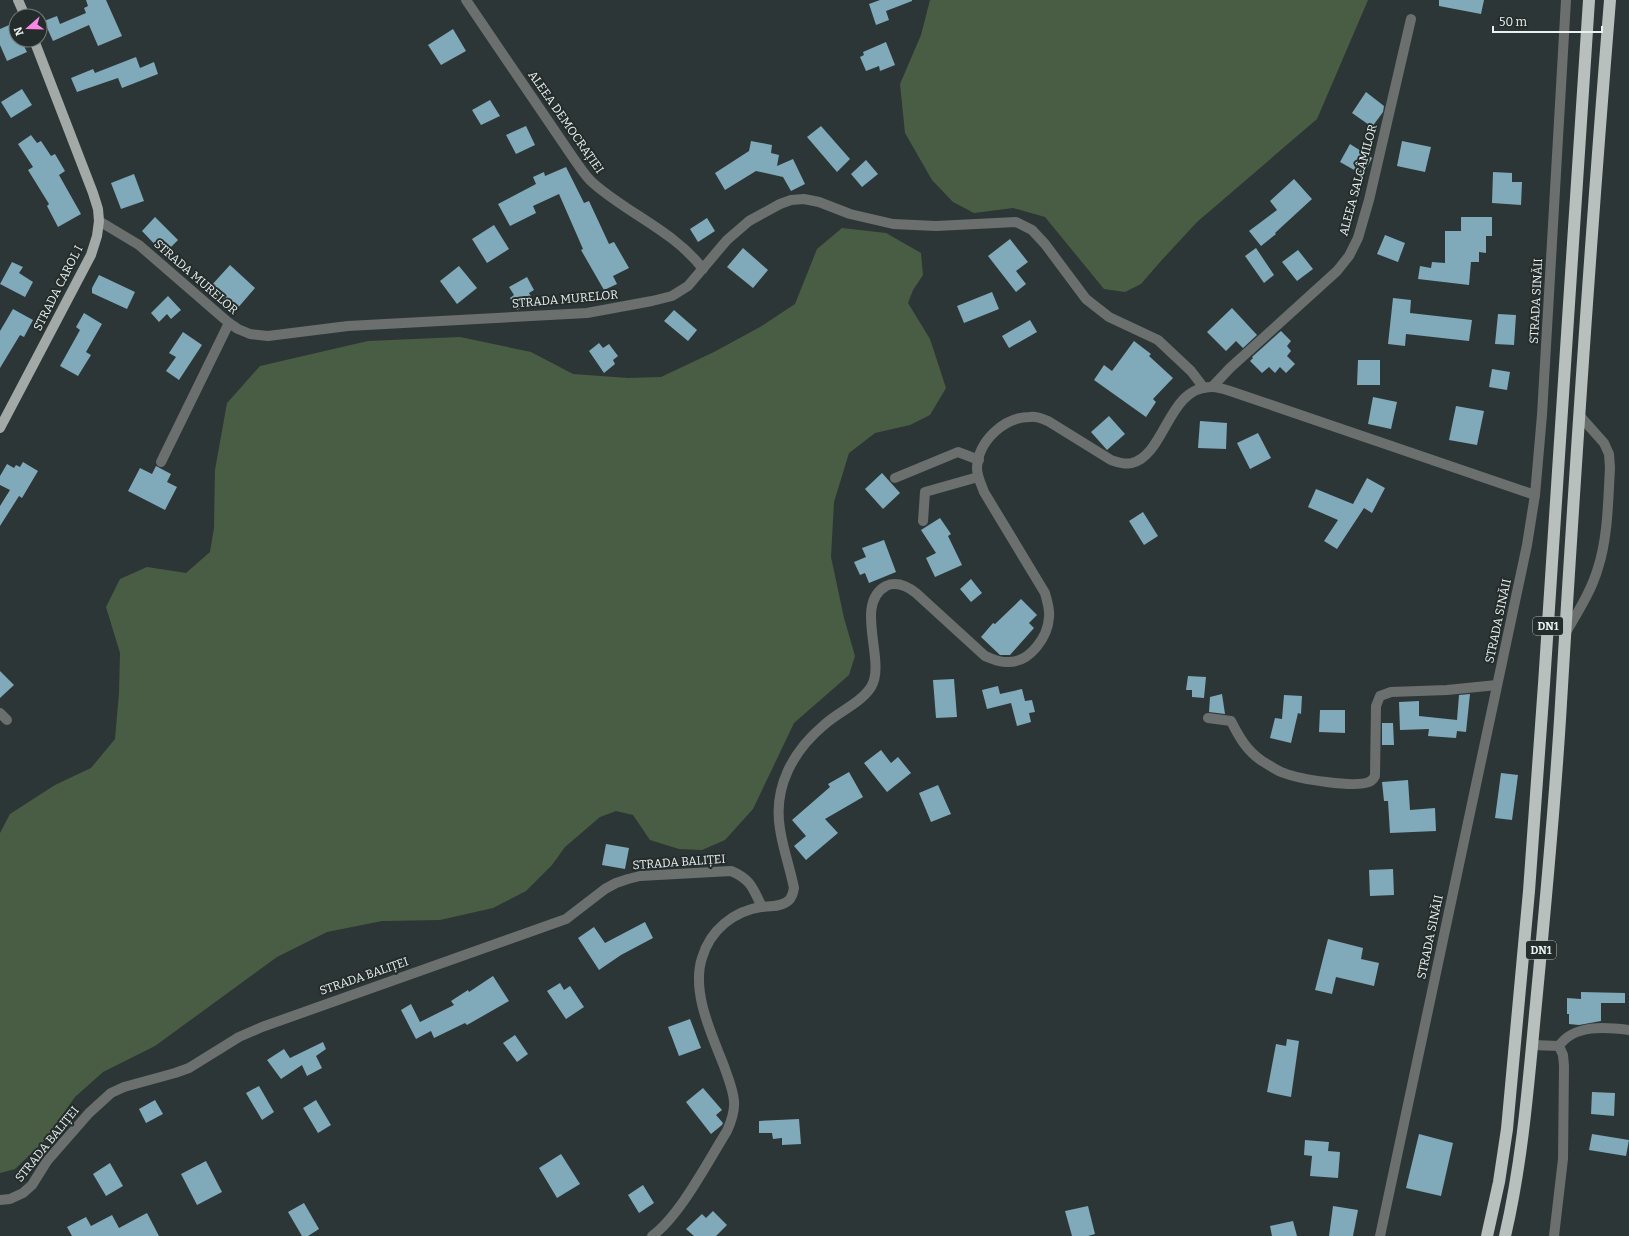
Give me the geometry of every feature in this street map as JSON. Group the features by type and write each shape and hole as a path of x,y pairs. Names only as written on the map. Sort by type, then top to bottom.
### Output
{"highway":[{"name":"DN1","path":"1487,1236 1499,1182 1507,1129 1529,891 1544,692 1589,0"},
{"name":"DN1","path":"1505,1236 1515,1186 1523,1132 1555,799 1580,416 1610,0"}],"main road":[{"name":"STRADA CAROL I","path":"0,428 91,255 97,236 99,221 93,193 37,48"}],"street":[{"name":"ALEEA DEMOCRAȚIEI","path":"466,0 574,159 591,181 626,208 679,243 689,251 703,269"},
{"name":"STRADA SINĂII","path":"1380,1236 1498,685 1527,544 1535,495 1542,414 1566,0"},
{"name":"ALEEA SALCÂMILOR","path":"978,477 977,468 979,460 984,446 990,436 1013,420 1030,416 1048,421 1111,460 1122,464 1132,463 1142,458 1151,448 1177,407 1185,398 1194,391 1208,387 1337,271 1349,256 1358,238 1369,200 1411,18"},
{"name":"STRADA MURELOR","path":"99,221 139,245 229,323 250,334 268,336 348,326 587,313 622,308 672,296 688,286 727,240 749,221 766,211 791,200 804,199 819,202 850,214 893,224 936,226 1016,222 1032,230 1045,244 1086,299 1109,317 1158,340 1208,387"},
{"path":"161,462 229,323"},
{"path":"1208,387 1230,391 1535,495"},
{"path":"1565,634 1583,604 1598,568 1603,550 1610,468 1609,454 1604,444 1580,416"},
{"path":"895,478 958,452 979,460"},
{"path":"652,1236 670,1219 683,1201 727,1131 732,1118 734,1103 732,1088 706,1021 700,996 698,972 702,957 711,938 726,921 751,909 781,905 788,902 792,898 794,888 780,828 778,809 782,786 790,766 799,750 810,736 862,697 871,687 876,673 871,621 872,610 877,594 890,584 908,587 985,656 998,662 1019,661 1041,641 1047,627 1049,617 1045,592 984,492 978,477 925,492 923,521"},
{"path":"1208,718 1231,720 1237,734 1246,747 1262,761 1284,773 1327,782 1362,783 1368,782 1375,776 1376,706 1380,696 1391,692 1447,690 1498,685"},
{"name":"STRADA BALIȚEI","path":"0,1200 10,1199 23,1193 32,1185 47,1160 89,1113 111,1093 124,1087 189,1068 239,1037 262,1026 566,918 605,889 616,883 640,876 731,871 748,880 762,907"},
{"path":"1559,1046 1564,1039 1577,1032 1594,1028 1629,1030"},
{"path":"1532,1044 1559,1046"},
{"path":"1554,1236 1562,1159 1564,1066 1563,1056 1559,1046"}],"green space":[{"path":"930,0 1368,0 1317,119 1197,222 1141,284 1125,292 1104,289 1045,217 1013,208 974,213 953,202 932,180 905,133 900,84 921,35"},
{"path":"842,228 886,233 921,253 923,275 913,290 908,303 930,339 946,388 930,415 910,425 875,433 849,453 834,502 831,557 844,618 855,656 849,675 794,723 753,809 725,840 702,850 679,849 650,840 633,815 616,811 600,817 565,847 552,865 526,891 493,908 440,920 382,921 327,932 277,957 155,1046 103,1072 75,1097 43,1142 15,1169 0,1173 0,833 10,814 55,785 91,768 115,739 119,693 120,653 106,607 120,579 147,567 186,573 210,552 214,528 215,470 227,403 260,366 368,341 460,337 531,352 573,374 628,378 661,377 714,352 760,327 795,304 817,249"}],"building":[{"path":"86,0 106,0 122,36 98,46 89,25 53,41 48,30 48,19 57,16 60,24 86,13 84,8 88,6"},
{"path":"880,0 912,1 886,11 889,20 876,25 869,4"},
{"path":"1439,0 1484,0 1481,14 1439,6"},
{"path":"8,26 8,48 25,48 27,52 7,61 0,45 0,29"},
{"path":"453,29 466,51 441,65 428,45"},
{"path":"886,42 895,65 880,71 879,66 866,71 860,57 864,55 863,52"},
{"path":"136,57 140,68 154,62 158,74 122,88 118,78 77,92 71,78 93,69 95,73"},
{"path":"22,89 32,105 11,118 1,102"},
{"path":"1366,92 1384,106 1383,112 1372,127 1352,113"},
{"path":"490,100 500,116 481,125 472,110"},
{"path":"526,126 535,145 516,154 506,135"},
{"path":"821,126 850,159 837,172 807,137"},
{"path":"31,135 37,143 41,141 51,156 55,154 65,171 59,175 81,214 58,227 47,206 49,204 28,170 33,167 18,144"},
{"path":"751,141 772,145 771,153 779,155 777,166 793,159 805,184 791,191 783,177 756,171 725,190 715,173 749,151"},
{"path":"1402,141 1431,147 1425,172 1397,166"},
{"path":"1350,144 1372,158 1363,175 1340,162"},
{"path":"866,160 878,174 862,187 851,174"},
{"path":"566,167 584,203 589,201 609,244 614,242 629,268 613,276 617,284 604,290 581,250 583,249 559,194 533,206 536,213 510,226 498,204 536,184 533,177 544,172 545,176"},
{"path":"1493,172 1512,173 1512,182 1522,182 1521,205 1492,203"},
{"path":"134,174 144,201 121,209 111,183"},
{"path":"1294,179 1312,199 1275,233 1276,234 1261,246 1249,231 1277,210 1270,201"},
{"path":"155,217 178,240 164,254 142,231"},
{"path":"1461,217 1492,217 1492,236 1486,236 1486,253 1479,252 1479,262 1471,262 1469,285 1418,279 1420,266 1431,268 1432,262 1445,263 1445,231 1461,231"},
{"path":"707,218 715,231 698,242 690,229"},
{"path":"494,225 509,249 487,263 472,239"},
{"path":"1385,235 1405,243 1398,262 1377,254"},
{"path":"1010,239 1028,262 1016,271 1026,284 1016,292 988,256"},
{"path":"743,248 768,270 753,288 727,267"},
{"path":"1256,248 1274,275 1264,283 1245,256"},
{"path":"1298,250 1313,269 1297,281 1282,262"},
{"path":"12,262 23,267 19,273 33,282 25,297 0,284"},
{"path":"230,265 255,288 236,310 210,287"},
{"path":"459,266 477,288 457,304 440,281"},
{"path":"99,275 135,292 127,309 92,293 92,288"},
{"path":"527,277 534,290 529,293 533,300 517,310 510,298 514,295 509,287"},
{"path":"992,292 999,309 964,323 957,306"},
{"path":"168,296 181,310 171,319 167,314 159,322 151,313"},
{"path":"1393,298 1411,300 1410,313 1472,320 1469,341 1406,334 1405,346 1388,344"},
{"path":"1232,308 1257,335 1243,348 1236,341 1226,351 1207,332"},
{"path":"13,309 33,320 24,337 20,335 0,368 0,331"},
{"path":"674,310 697,330 688,341 664,321"},
{"path":"84,313 102,324 86,352 91,355 78,376 60,366 80,330 76,327"},
{"path":"1498,314 1516,315 1514,345 1495,344"},
{"path":"1030,320 1037,332 1009,348 1002,336"},
{"path":"1281,331 1291,341 1287,346 1291,351 1287,356 1295,364 1286,373 1280,367 1275,373 1269,367 1262,373 1250,361 1253,358 1252,357"},
{"path":"183,332 202,345 179,380 166,371 176,357 169,353"},
{"path":"1134,341 1151,354 1149,356 1173,378 1153,399 1156,402 1146,417 1094,380 1104,365 1112,371"},
{"path":"599,343 603,348 609,344 618,356 613,360 615,364 604,373 589,351"},
{"path":"1358,360 1380,360 1380,385 1357,385"},
{"path":"1492,369 1510,372 1507,390 1489,387"},
{"path":"1373,397 1397,402 1391,429 1368,424"},
{"path":"1456,406 1484,411 1477,445 1449,440"},
{"path":"1109,416 1125,434 1107,450 1091,432"},
{"path":"1200,421 1227,423 1226,449 1198,448"},
{"path":"1258,433 1271,458 1250,469 1237,443"},
{"path":"23,462 38,471 22,498 19,496 0,526 0,506 10,490 0,485 0,476 7,464 14,468 16,465 20,467"},
{"path":"156,466 171,474 167,482 177,487 165,510 128,491 140,468 152,474"},
{"path":"882,473 900,493 883,509 865,489"},
{"path":"1367,478 1385,488 1372,513 1364,508 1337,549 1324,541 1338,520 1308,507 1316,489 1353,504"},
{"path":"1143,512 1158,536 1144,545 1129,521"},
{"path":"940,518 951,534 948,536 962,565 935,577 926,558 936,553 921,530"},
{"path":"884,540 896,572 869,583 865,573 860,575 854,562 866,557 862,548"},
{"path":"971,579 982,593 971,602 960,589"},
{"path":"1021,599 1037,615 1029,623 1034,628 1010,655 1000,655 981,637 993,623 995,624"},
{"path":"0,671 14,685 0,698"},
{"path":"1188,676 1206,677 1204,698 1192,697 1192,690 1186,690"},
{"path":"954,679 957,717 936,718 933,680"},
{"path":"998,686 1000,694 1022,689 1025,701 1032,700 1035,712 1029,713 1031,722 1017,726 1011,703 987,709 982,690"},
{"path":"1222,694 1225,714 1209,712 1210,697"},
{"path":"1470,694 1466,732 1457,731 1456,738 1428,736 1429,729 1400,730 1399,702 1419,701 1419,716 1457,720 1459,695"},
{"path":"1284,695 1302,696 1301,714 1298,713 1291,743 1270,738 1275,718 1282,719"},
{"path":"1320,710 1345,710 1345,733 1319,732"},
{"path":"1382,723 1393,723 1394,745 1382,745"},
{"path":"881,750 891,763 898,757 911,773 887,792 864,763"},
{"path":"849,772 863,797 825,819 838,833 806,860 794,846 806,836 792,820 830,787 828,784"},
{"path":"1501,773 1518,775 1512,820 1495,818"},
{"path":"1408,780 1410,810 1435,808 1436,831 1390,833 1388,801 1384,801 1382,782"},
{"path":"938,785 951,814 931,822 919,793"},
{"path":"606,844 629,848 625,869 602,865"},
{"path":"1393,869 1394,895 1370,896 1369,870"},
{"path":"645,922 653,938 621,955 599,970 578,938 594,927 605,943"},
{"path":"1328,939 1363,948 1361,959 1379,963 1374,986 1336,977 1332,994 1315,990"},
{"path":"493,976 509,1001 467,1025 465,1023 434,1038 431,1031 416,1039 401,1010 411,1004 420,1022 454,1005 451,1001 468,990 469,992"},
{"path":"560,983 564,990 570,986 584,1007 566,1019 547,991"},
{"path":"1581,992 1625,993 1625,1003 1601,1003 1601,1021 1579,1025 1569,1024 1569,1014 1567,1014 1567,998 1581,999"},
{"path":"690,1019 701,1048 679,1056 668,1027"},
{"path":"515,1035 528,1054 517,1062 503,1043"},
{"path":"1287,1039 1299,1041 1291,1097 1267,1092 1276,1044 1286,1046"},
{"path":"323,1042 326,1049 316,1056 322,1068 307,1076 302,1065 281,1079 267,1060 284,1049 290,1058"},
{"path":"259,1086 274,1112 262,1120 246,1093"},
{"path":"703,1088 722,1110 716,1115 723,1123 711,1134 686,1102"},
{"path":"1592,1092 1615,1093 1614,1116 1591,1114"},
{"path":"155,1100 163,1114 146,1123 139,1109"},
{"path":"316,1100 331,1125 318,1133 303,1108"},
{"path":"799,1119 801,1144 782,1145 782,1138 773,1139 772,1133 759,1133 759,1121"},
{"path":"1419,1134 1453,1143 1441,1196 1406,1188"},
{"path":"1592,1134 1629,1140 1626,1156 1589,1150"},
{"path":"1305,1140 1329,1142 1328,1151 1340,1152 1338,1178 1310,1176 1312,1156 1304,1155"},
{"path":"561,1154 580,1184 557,1198 539,1168"},
{"path":"206,1161 222,1192 197,1205 181,1174"},
{"path":"110,1163 123,1186 106,1196 93,1174"},
{"path":"643,1185 654,1203 639,1213 628,1195"},
{"path":"304,1203 319,1229 308,1236 302,1236 288,1212"},
{"path":"1088,1206 1095,1234 1088,1236 1072,1236 1065,1211"},
{"path":"1333,1206 1358,1210 1353,1236 1329,1236"},
{"path":"713,1211 727,1225 716,1236 694,1236 686,1229 702,1214 706,1218"},
{"path":"147,1213 159,1236 72,1236 67,1227 86,1217 91,1226 112,1215 119,1228"},
{"path":"1293,1221 1297,1236 1272,1236 1270,1226"}]}
